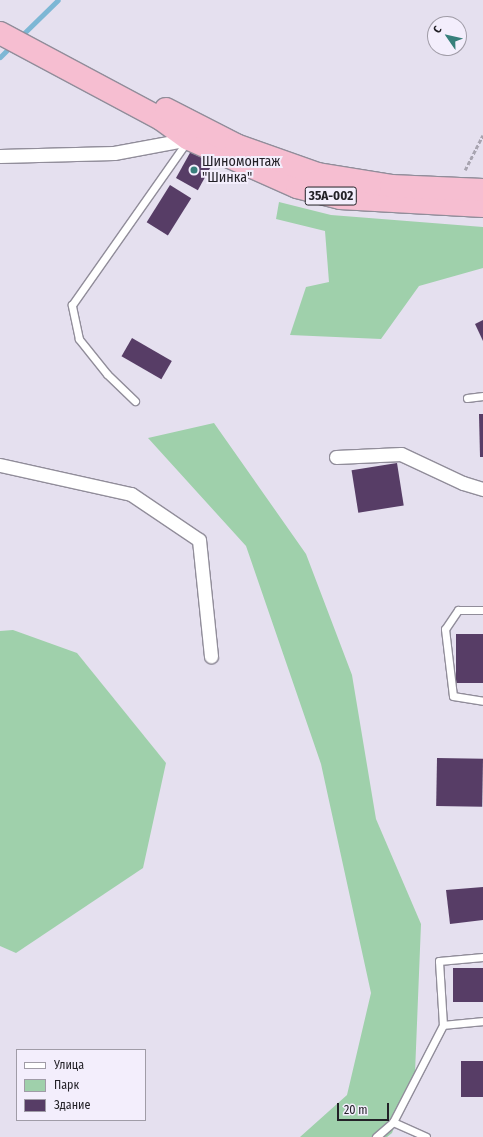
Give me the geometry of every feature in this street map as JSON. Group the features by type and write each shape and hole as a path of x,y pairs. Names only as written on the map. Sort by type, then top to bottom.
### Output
{"highway":[{"name":"35А-002","path":"3,28 161,119 189,139 297,187 340,198 483,206"},
{"name":"35А-002","path":"34,45 236,145 318,174 391,186 483,190"}],"street":[{"path":"0,156 114,153 189,139"},
{"path":"336,457 401,454 463,483 483,488"},
{"path":"0,465 131,494 199,540 211,656"}],"lane":[{"path":"135,401 107,374 79,339 72,305 189,139"},
{"path":"467,398 483,396"},
{"path":"483,610 458,610 445,629 454,696 483,701"},
{"path":"376,1137 394,1122 443,1025 438,961 483,957"},
{"path":"443,1025 483,1021"},
{"path":"394,1122 426,1137"}],"green space":[{"path":"279,202 331,215 483,227 483,268 419,286 381,339 290,335 306,287 329,282 325,231 276,219"},
{"path":"214,423 306,554 352,675 376,819 421,924 415,1073 392,1133 387,1137 300,1137 347,1095 371,993 321,764 246,546 148,438"},
{"path":"13,630 77,653 166,763 143,868 16,953 0,946 0,631"}],"building":[{"name":"Шиномонтаж \"Шинка\"","path":"191,151 213,163 198,190 176,178"},
{"path":"170,185 191,198 168,236 147,222"},
{"path":"483,320 483,341 475,324"},
{"path":"132,338 172,361 161,379 122,356"},
{"path":"479,414 483,414 483,457 480,457"},
{"path":"397,463 404,505 358,513 352,470"},
{"path":"456,634 483,634 483,683 456,683"},
{"path":"437,758 483,759 482,807 436,806"},
{"path":"483,887 483,920 450,924 446,890"},
{"path":"453,968 483,968 483,1002 453,1002"},
{"path":"461,1061 483,1061 483,1097 461,1097"}],"waterway":[{"path":"19,38 58,0"},
{"path":"0,57 12,45"}],"place":[{"name":"Шиномонтаж \"Шинка\"","path":"194,170"}]}
